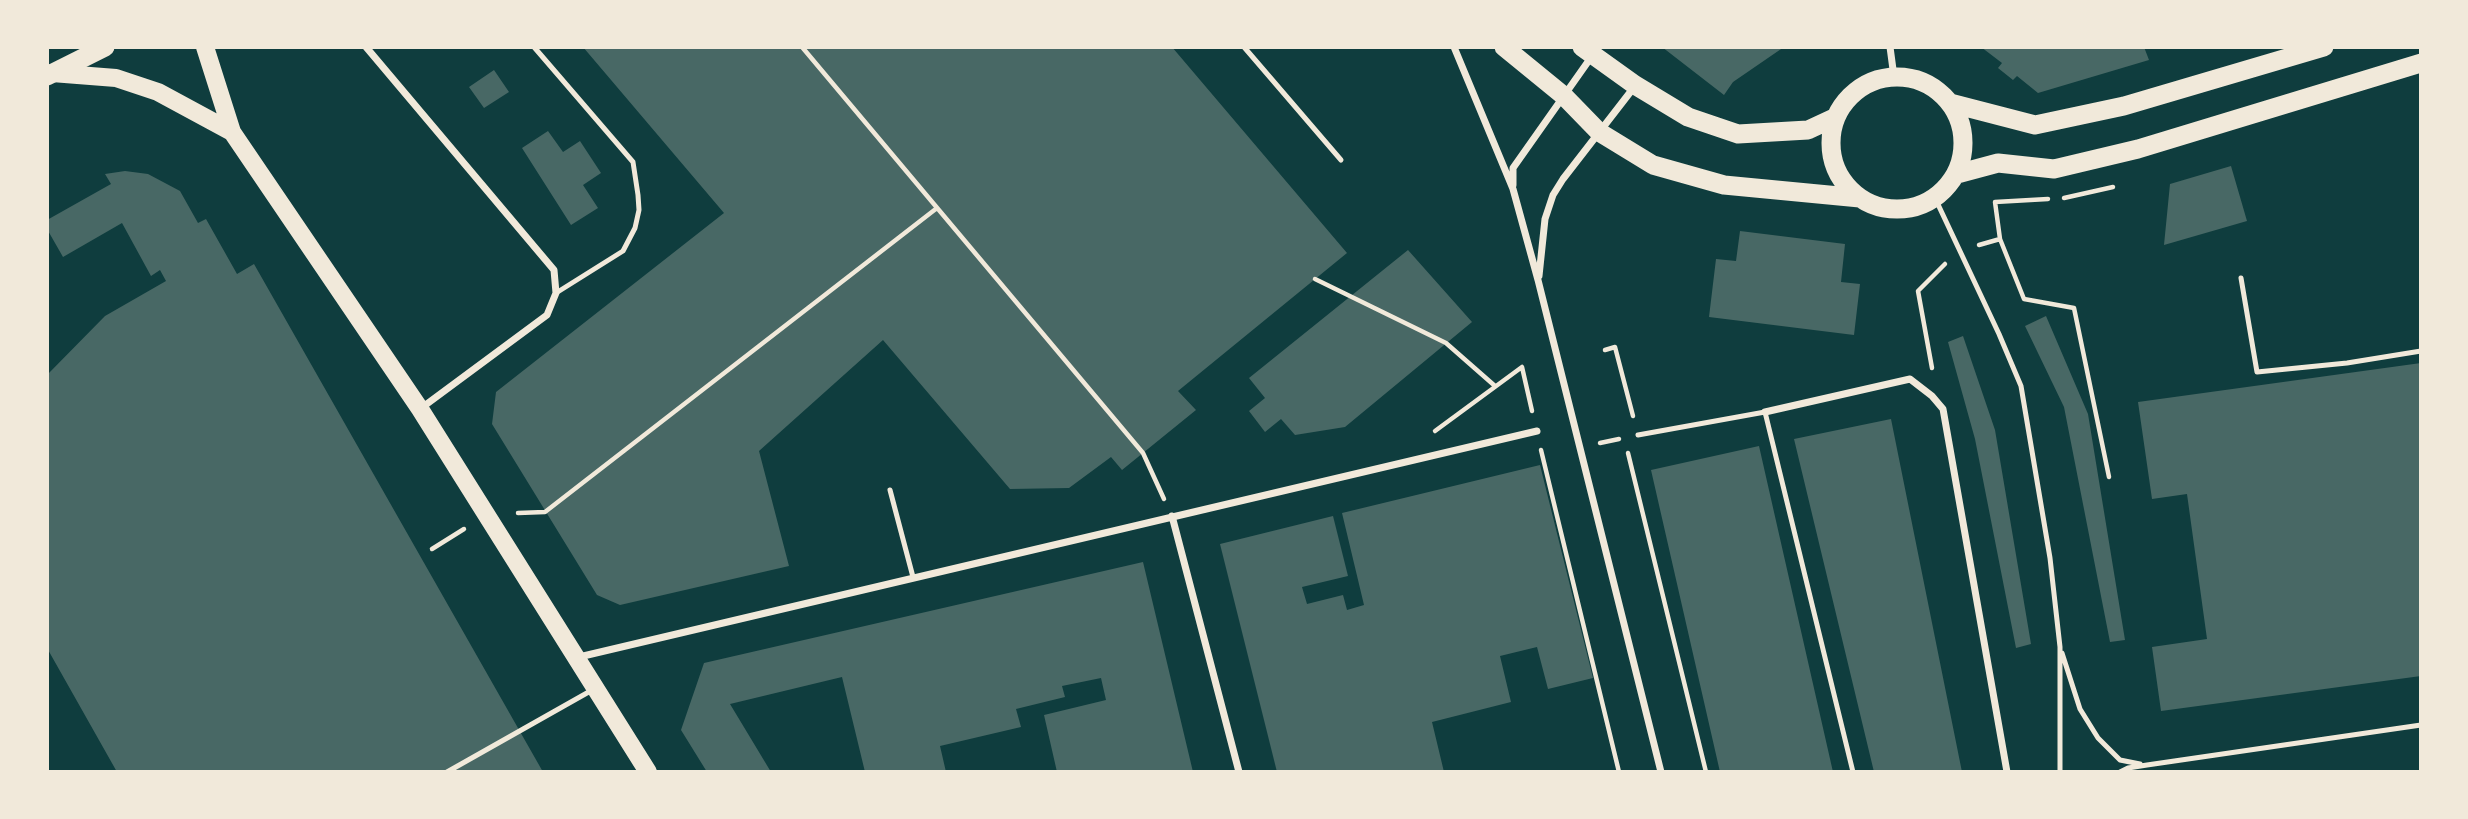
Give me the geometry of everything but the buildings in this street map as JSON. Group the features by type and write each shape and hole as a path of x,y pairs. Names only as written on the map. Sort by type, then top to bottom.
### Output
{"highway":[{"path":"50,74 104,47"},
{"path":"1504,47 1564,96 1600,132 1653,165 1724,185 1860,198 1884,208 1910,209 1935,198 1957,174 1964,142 1961,121 1950,103 1935,88 1916,79 1894,77 1876,80 1846,101 1836,117 1832,144 1837,171 1847,186 1860,198"},
{"path":"1950,103 2035,125 2124,106 2324,47"},
{"path":"1587,52 1688,117 1738,134 1808,130 1836,117"},
{"path":"1957,174 1998,163 2054,169 2114,155 2421,63"}],"main road":[{"path":"205,47 232,132 420,409 648,772"},
{"path":"50,74 116,78 158,92 232,132"}],"street":[{"path":"366,47 554,270 556,293 547,315 420,409"},
{"path":"1454,47 1513,189 1661,772"},
{"path":"1890,47 1894,77"},
{"path":"1513,189 1513,168 1564,96 1587,52"},
{"path":"1538,280 1545,219 1553,195 1563,178 1635,85"},
{"path":"1765,412 1910,379 1932,396 1942,409 2007,772"},
{"path":"578,657 1536,431"},
{"path":"1172,516 1239,772"}],"lane":[{"path":"534,47 633,162 638,195 639,210 635,228 623,251 556,293"},
{"path":"1244,47 1341,160"},
{"path":"1935,198 2021,386 2050,558 2060,647 2060,772"},
{"path":"2241,278 2257,372 2347,363 2421,351"},
{"path":"1638,435 1765,412 1853,772"},
{"path":"890,490 912,578"},
{"path":"2060,647 2080,709 2098,738 2120,760 2147,765"},
{"path":"447,772 596,687"},
{"path":"2120,772 2147,765 2421,725"}],"path":[{"path":"802,47 1143,453 1172,516"},
{"path":"545,512 937,208"},
{"path":"1932,396 1935,379 1918,290 1959,250 2000,239 2024,299 2074,308 2109,477"},
{"path":"1315,279 1446,344 1495,386"},
{"path":"1578,448 1638,435 1615,347 1605,349"},
{"path":"1432,434 1522,367 1619,772"},
{"path":"1625,438 1706,772"}]}
